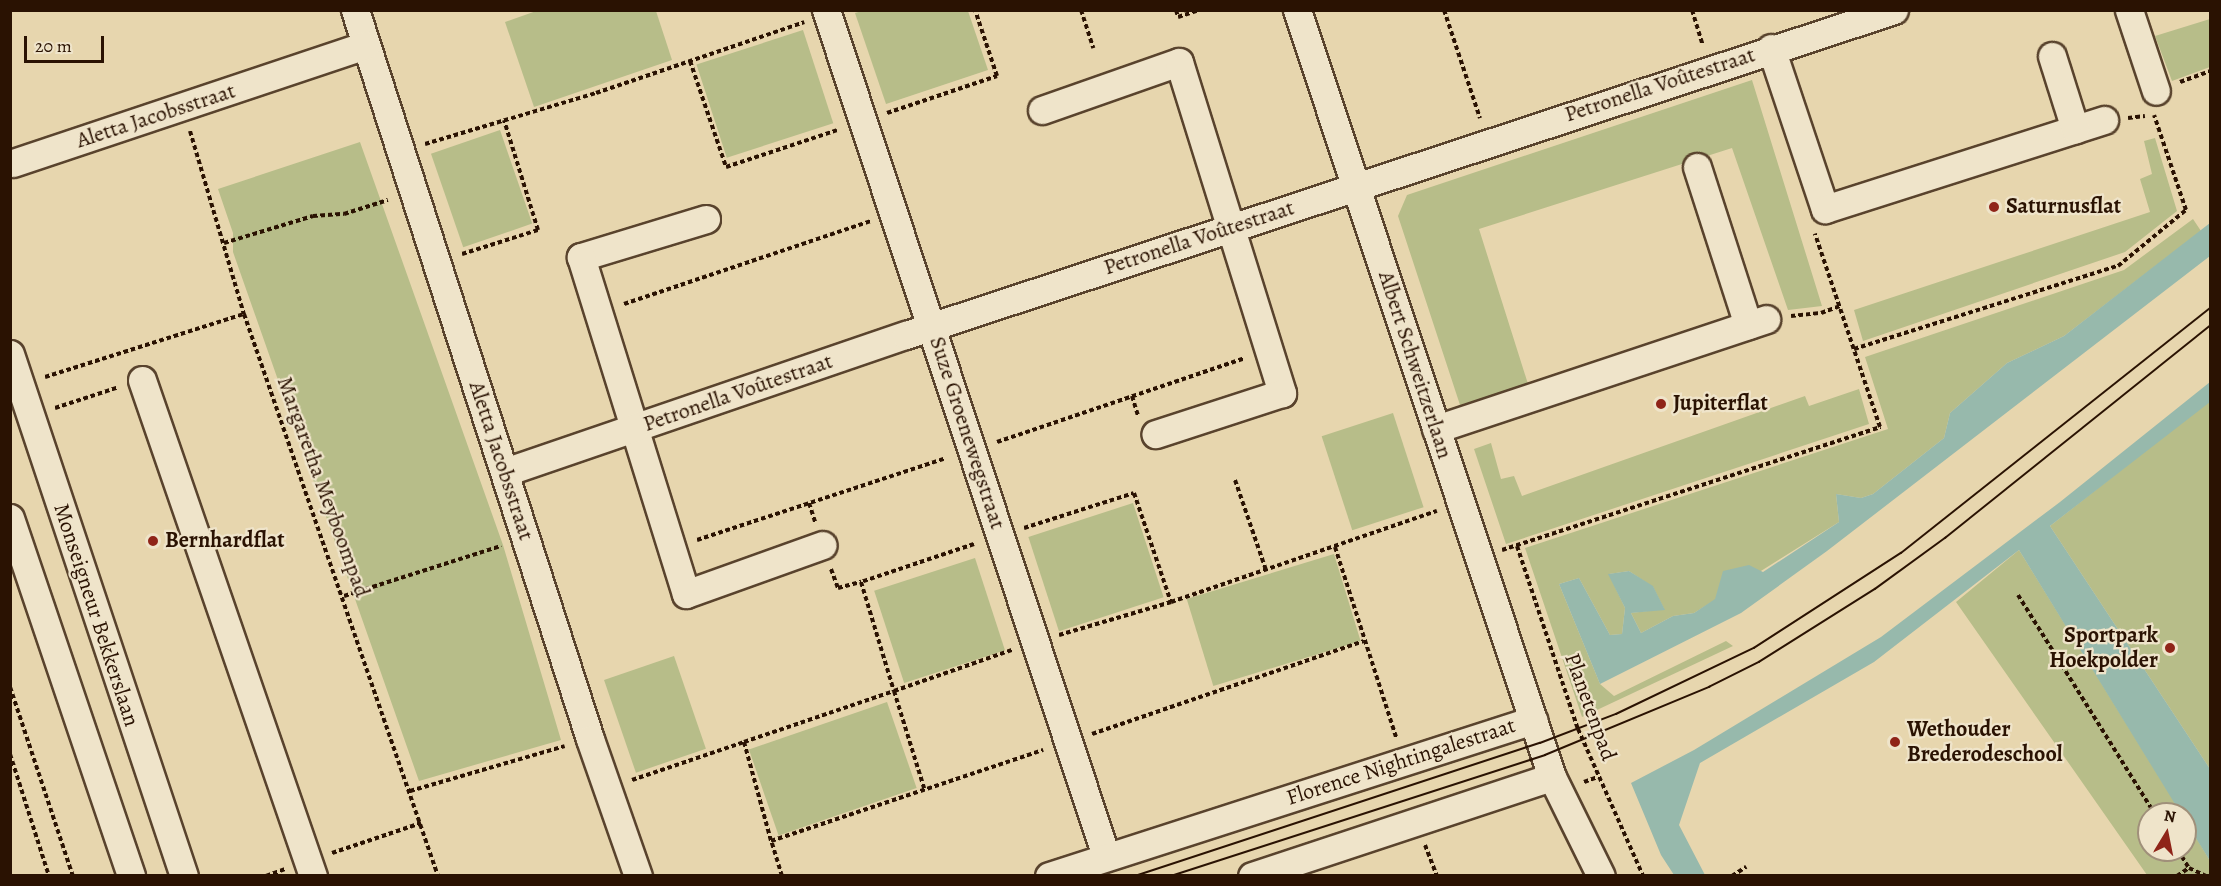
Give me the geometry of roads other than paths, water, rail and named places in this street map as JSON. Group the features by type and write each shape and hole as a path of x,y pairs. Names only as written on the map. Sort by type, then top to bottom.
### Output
{"street":[{"name":"Aletta Jacobsstraat","path":"355,10 607,789 629,873"},
{"name":"Albert Schweitzerlaan","path":"1297,10 1533,720"},
{"name":"Petronella Voûtestraat","path":"505,472 1230,227 1771,48 1894,10"},
{"path":"2129,10 2156,91"},
{"name":"Suze Groenewegstraat","path":"827,12 1106,856"},
{"name":"Aletta Jacobsstraat","path":"13,163 366,45"},
{"path":"1771,48 1825,209 2104,120"},
{"path":"2052,56 2075,129"},
{"path":"1042,110 1179,62 1282,393 1156,434"},
{"path":"1436,429 1757,322 1697,167"},
{"path":"706,219 580,257 686,594 823,545"},
{"name":"Monseigneur Bekkerslaan","path":"10,354 184,876"},
{"path":"142,380 311,868"},
{"path":"10,518 131,876"},
{"name":"Florence Nightingalestraat","path":"1049,876 1533,720 1552,777 1601,876"},
{"path":"1252,876 1552,777"}],"tram line":[{"path":"1135,876 1540,743 1616,714 1754,648 1901,553 2210,308"},
{"path":"1171,876 1545,755 1709,687 1759,662 1875,589 1945,538 2210,326"}],"place":[{"name":"Saturnusflat","path":"1994,207"},
{"name":"Jupiterflat","path":"1661,404"},
{"name":"Bernhardflat","path":"153,541"},
{"name":"Sportpark Hoekpolder","path":"2170,648"},
{"name":"Wethouder Brederodeschool","path":"1895,742"}]}
